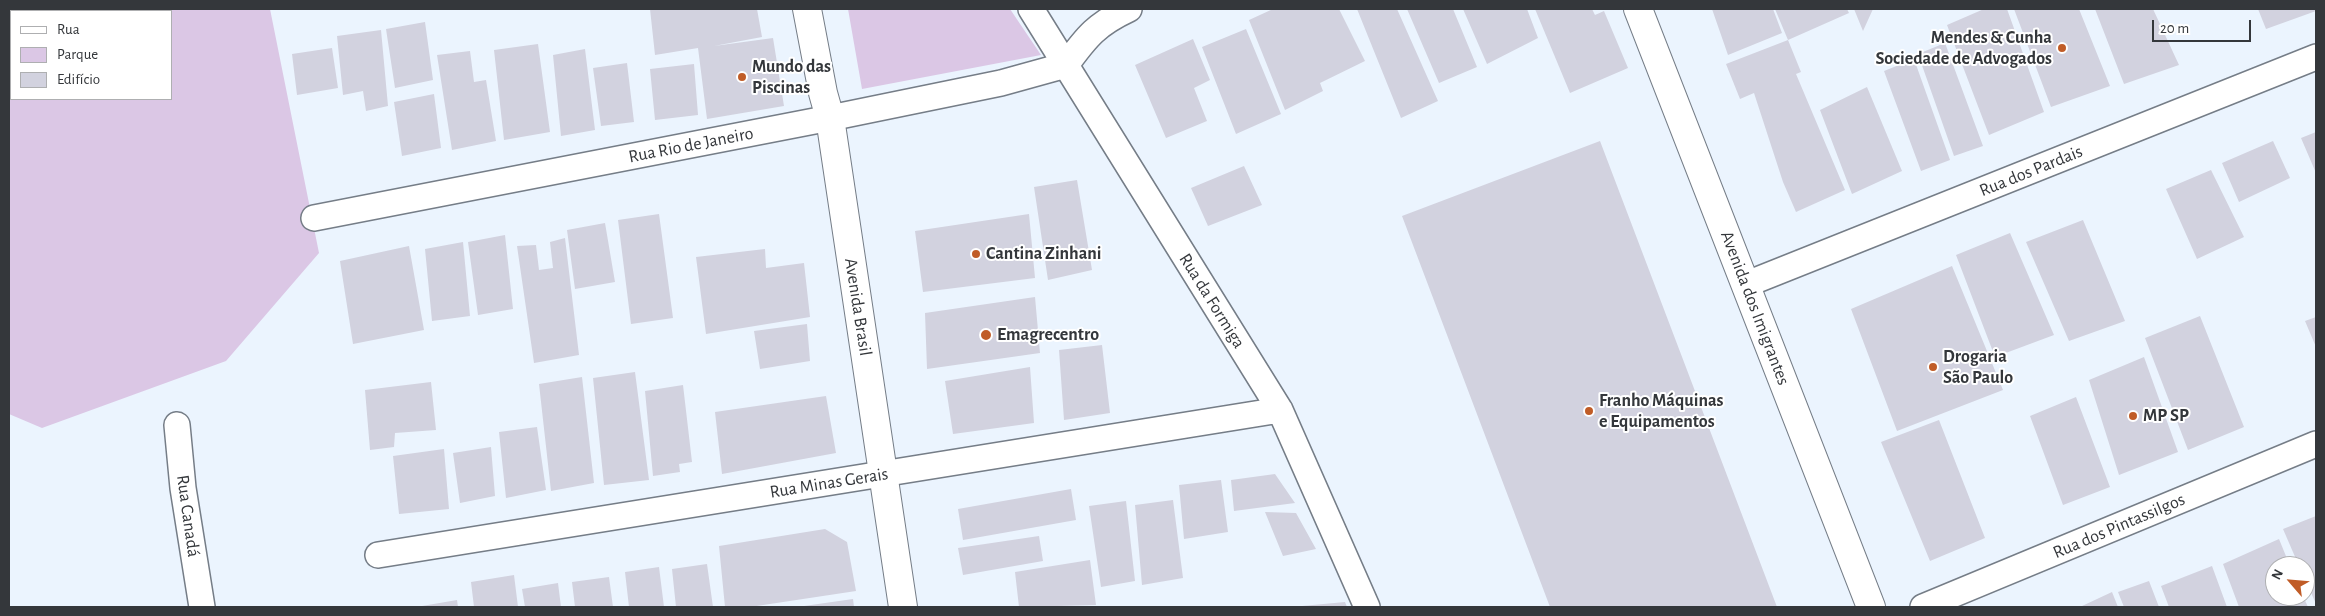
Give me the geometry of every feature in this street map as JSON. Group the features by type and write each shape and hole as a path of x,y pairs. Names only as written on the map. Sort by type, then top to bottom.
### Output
{"main road":[{"name":"Avenida Brasil","path":"807,9 830,118 903,607"},
{"name":"Avenida dos Imigrantes","path":"1638,9 1747,284 1871,607"}],"street":[{"name":"Rua da Formiga","path":"1031,9 1280,410 1367,607"},
{"path":"1066,65 1086,36 1107,20 1129,9"},
{"name":"Rua dos Pardais","path":"1747,284 2316,57"},
{"name":"Rua Rio de Janeiro","path":"314,218 830,118 1001,83 1066,65"},
{"name":"Rua Minas Gerais","path":"378,555 1280,410"},
{"name":"Rua Canadá","path":"177,425 183,488 202,607"},
{"name":"Rua dos Pintassilgos","path":"1923,607 2316,444"}],"green space":[{"path":"9,9 270,9 319,253 226,361 42,428 9,414"},
{"path":"848,9 1010,9 1041,55 862,89"}],"building":[{"path":"650,9 757,9 762,37 714,46 773,38 784,106 707,119 698,48 655,55"},
{"path":"1273,9 1339,9 1365,61 1320,83 1323,91 1285,110 1249,20"},
{"path":"1357,9 1397,9 1438,101 1401,118"},
{"path":"1407,9 1453,9 1477,67 1439,83"},
{"path":"1463,9 1527,9 1538,38 1487,64"},
{"path":"1535,9 1592,9 1595,15 1604,11 1628,68 1570,93"},
{"path":"1712,9 1773,9 1782,33 1728,55"},
{"path":"1775,9 1847,9 1849,13 1788,40"},
{"path":"1854,9 1873,9 1863,31"},
{"path":"1984,9 2007,9 2044,112 1989,135 1947,25"},
{"name":"Mendes & Cunha Sociedade de Advogados","path":"2014,9 2079,9 2110,86 2051,107"},
{"path":"2095,9 2153,9 2179,65 2124,84"},
{"path":"2258,9 2315,9 2316,11 2266,29"},
{"path":"425,22 433,80 395,88 386,29"},
{"path":"1246,29 1281,114 1236,134 1202,47"},
{"path":"381,30 388,106 366,111 363,91 343,95 337,36"},
{"path":"1193,39 1210,80 1194,88 1207,121 1166,138 1135,65"},
{"path":"1788,40 1801,72 1796,74 1845,190 1796,212 1783,182 1754,93 1740,99 1726,64"},
{"path":"1945,43 1983,146 1954,156 1918,54"},
{"path":"538,44 550,132 504,140 494,50"},
{"path":"332,48 338,88 297,95 292,54"},
{"path":"585,49 595,130 561,136 553,55"},
{"path":"470,51 474,82 486,80 496,141 452,150 437,55"},
{"path":"1914,59 1950,160 1921,171 1884,71"},
{"path":"627,63 634,122 601,126 593,68"},
{"path":"694,64 698,115 655,120 650,69"},
{"path":"1867,87 1902,171 1852,194 1820,110"},
{"path":"434,94 441,148 402,156 394,102"},
{"path":"2316,132 2316,173 2301,138"},
{"name":"Franho Máquinas e Equipamentos","path":"1600,141 1777,607 1550,607 1402,216"},
{"path":"2273,141 2290,178 2239,202 2222,163"},
{"path":"1244,166 1262,205 1208,226 1191,188"},
{"path":"2211,170 2244,237 2197,259 2166,189"},
{"path":"1077,180 1092,270 1048,280 1034,187"},
{"path":"659,214 673,318 631,324 618,220"},
{"name":"Cantina Zinhani","path":"1029,214 1035,278 923,292 915,231"},
{"path":"2083,220 2125,321 2069,341 2026,242"},
{"path":"605,223 615,282 575,289 567,230"},
{"path":"2010,233 2054,335 1995,357 1956,255"},
{"path":"505,235 513,309 478,315 468,242"},
{"path":"565,238 579,355 534,363 517,246 536,245 539,270 553,268 550,242"},
{"path":"463,242 470,316 432,321 425,249"},
{"path":"409,246 424,330 353,344 340,261"},
{"path":"765,249 766,268 804,263 810,317 706,334 696,257"},
{"name":"Drogaria São Paulo","path":"1952,266 2003,390 1897,431 1851,309"},
{"path":"1035,297 1040,353 927,369 925,313"},
{"path":"2200,316 2244,427 2188,450 2145,338"},
{"path":"2316,317 2316,347 2305,321"},
{"path":"807,324 810,361 760,369 754,331"},
{"path":"1102,345 1110,413 1064,420 1059,350"},
{"name":"MP SP","path":"2144,357 2178,452 2119,475 2089,380"},
{"path":"1030,367 1034,423 953,434 945,381"},
{"path":"635,372 649,480 604,485 593,378"},
{"path":"582,377 594,483 551,491 539,384"},
{"path":"431,382 436,430 395,433 394,447 370,450 365,390"},
{"path":"683,385 692,462 679,464 680,472 653,476 645,391"},
{"path":"826,396 836,453 722,474 715,412"},
{"path":"2076,397 2110,487 2063,505 2030,416"},
{"path":"1939,420 1985,538 1930,561 1881,442"},
{"path":"537,427 546,490 506,498 499,432"},
{"path":"491,447 495,496 460,503 453,453"},
{"path":"444,449 449,509 399,514 393,456"},
{"path":"1275,474 1295,503 1234,511 1231,480"},
{"path":"1221,480 1228,532 1184,539 1179,485"},
{"path":"1071,489 1076,520 963,540 958,509"},
{"path":"1173,500 1183,578 1142,585 1135,505"},
{"path":"1126,501 1135,581 1101,587 1089,506"},
{"path":"1265,512 1296,513 1316,549 1283,556"},
{"path":"2316,516 2316,604 2315,556 2295,556 2283,529"},
{"path":"825,529 847,542 856,591 750,607 725,607 719,546"},
{"path":"1039,536 1043,561 963,575 958,548"},
{"path":"2279,539 2286,556 2265,556 2265,606 2308,607 2239,607 2223,564"},
{"path":"1090,560 1096,605 1019,607 1015,572"},
{"path":"707,564 713,607 676,607 672,569"},
{"path":"2212,566 2227,607 2169,607 2161,586"},
{"path":"659,567 664,607 629,607 625,572"},
{"path":"514,575 518,607 474,607 471,582"},
{"path":"609,577 613,607 575,607 572,582"},
{"path":"2149,581 2159,607 2124,607 2118,592"},
{"path":"558,583 561,607 525,607 522,589"},
{"path":"2112,592 2118,607 2082,606"},
{"path":"853,599 854,607 804,607 804,606"},
{"path":"457,600 458,607 422,607 422,606"},
{"path":"1345,602 1347,607 1302,607 1302,606"}],"place":[{"name":"Mendes & Cunha Sociedade de Advogados","path":"2062,48"},
{"name":"Mundo das Piscinas","path":"742,77"},
{"name":"Cantina Zinhani","path":"976,254"},
{"name":"Emagrecentro","path":"986,335"},
{"name":"Drogaria São Paulo","path":"1933,367"},
{"name":"Franho Máquinas e Equipamentos","path":"1589,411"},
{"name":"MP SP","path":"2133,416"}]}
